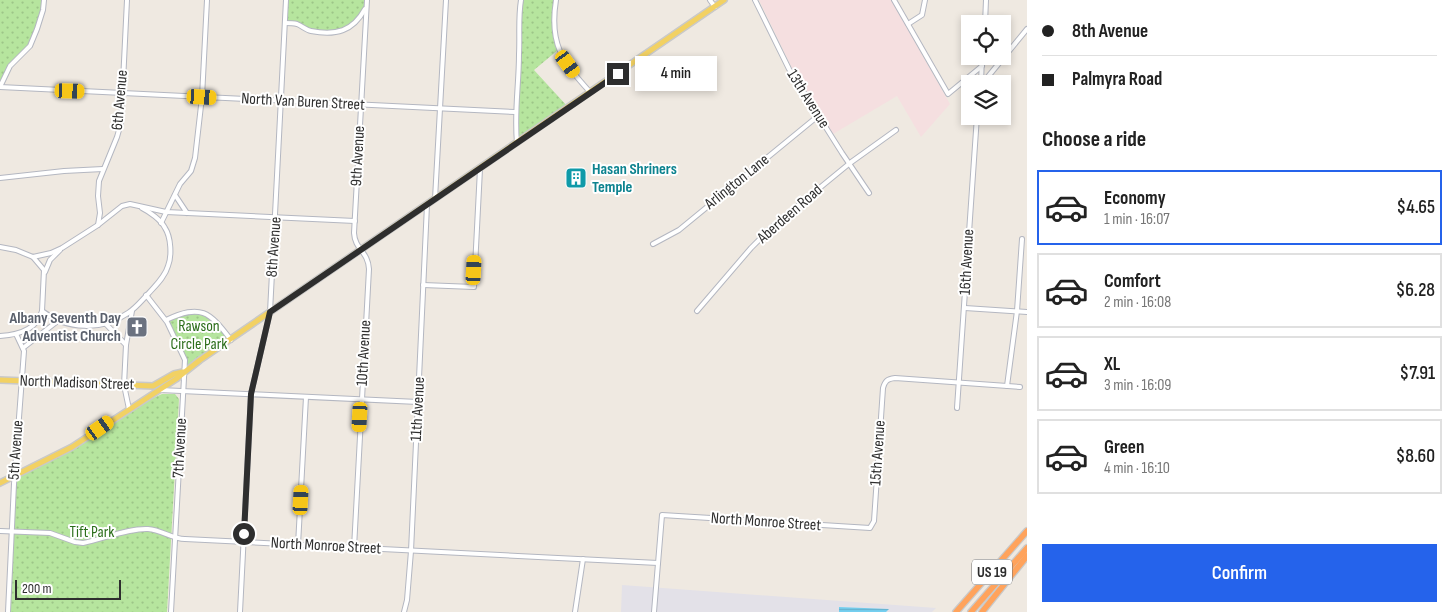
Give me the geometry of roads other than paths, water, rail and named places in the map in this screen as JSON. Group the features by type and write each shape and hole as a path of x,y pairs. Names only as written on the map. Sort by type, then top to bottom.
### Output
{"highway":[{"name":"US 19","path":"956,612 1027,531"},
{"name":"US 19","path":"971,612 1027,548"},
{"path":"982,612 1027,556"}],"main road":[{"path":"0,483 72,447 159,390 724,0"},
{"name":"North Madison Street","path":"0,380 153,386 174,374 184,372"}],"street":[{"path":"0,87 10,66 30,46 43,10 44,0"},
{"name":"6th Avenue","path":"98,225 100,212 98,189 103,169 119,132 127,0"},
{"path":"161,223 193,165 198,141 207,0"},
{"name":"8th Avenue","path":"240,612 251,394 270,312 286,0"},
{"name":"9th Avenue","path":"361,250 354,238 366,0"},
{"path":"435,200 446,0"},
{"path":"517,143 515,112 519,64 518,24 521,0"},
{"path":"556,0 553,23 557,48 590,92"},
{"path":"710,0 715,7"},
{"name":"13th Avenue","path":"755,0 789,69 869,192"},
{"path":"894,0 948,94 982,66"},
{"path":"908,24 922,15 924,0"},
{"path":"985,15 986,0"},
{"path":"285,23 296,24 312,31 341,32 360,18 366,7"},
{"path":"989,75 1027,29"},
{"path":"982,66 982,75"},
{"name":"North Van Buren Street","path":"0,87 515,112"},
{"name":"Arlington Lane","path":"653,244 679,230 818,116"},
{"name":"16th Avenue","path":"957,408 977,125"},
{"name":"Aberdeen Road","path":"697,311 764,235 850,164 896,130"},
{"path":"0,178 103,169"},
{"path":"423,285 474,287 480,169"},
{"path":"175,195 186,213"},
{"path":"0,336 16,334 26,330 37,321 42,311 45,272 50,260 62,248 98,225 122,206 130,204 166,212 355,221"},
{"path":"42,311 68,324 84,326 105,323 132,310 162,278 168,266 169,243 165,228 150,212 137,205"},
{"name":"11th Avenue","path":"404,612 407,600 411,551 427,205"},
{"path":"1008,386 1017,311 1022,240"},
{"path":"0,247 16,250 33,257 45,272"},
{"path":"33,257 62,248"},
{"name":"10th Avenue","path":"354,548 369,269 368,259 361,250"},
{"name":"7th Avenue","path":"146,295 166,320 185,359 172,612"},
{"path":"965,308 1027,312"},
{"path":"129,409 124,385 126,345 132,310"},
{"path":"166,320 186,312 200,311 211,315 231,340"},
{"path":"16,334 23,348 59,320"},
{"path":"105,323 126,345"},
{"name":"5th Avenue","path":"8,612 23,348"},
{"name":"15th Avenue","path":"870,528 874,521 884,382 889,379 960,383"},
{"path":"960,383 1020,387"},
{"path":"159,390 418,402"},
{"path":"298,545 306,396"},
{"name":"North Monroe Street","path":"0,531 50,533 83,543 146,529 159,531 175,539 658,563 662,515 870,528"},
{"path":"575,612 583,559"},
{"path":"654,612 658,563"}],"water":[{"path":"839,607 889,609 886,612 839,612"}],"place":[{"name":"Hasan Shriners Temple","path":"576,178"},
{"name":"Albany Seventh Day Adventist Church","path":"137,327"}],"park label":[{"name":"Rawson Circle Park","path":"199,335"},
{"name":"Tift Park","path":"92,532"}]}
